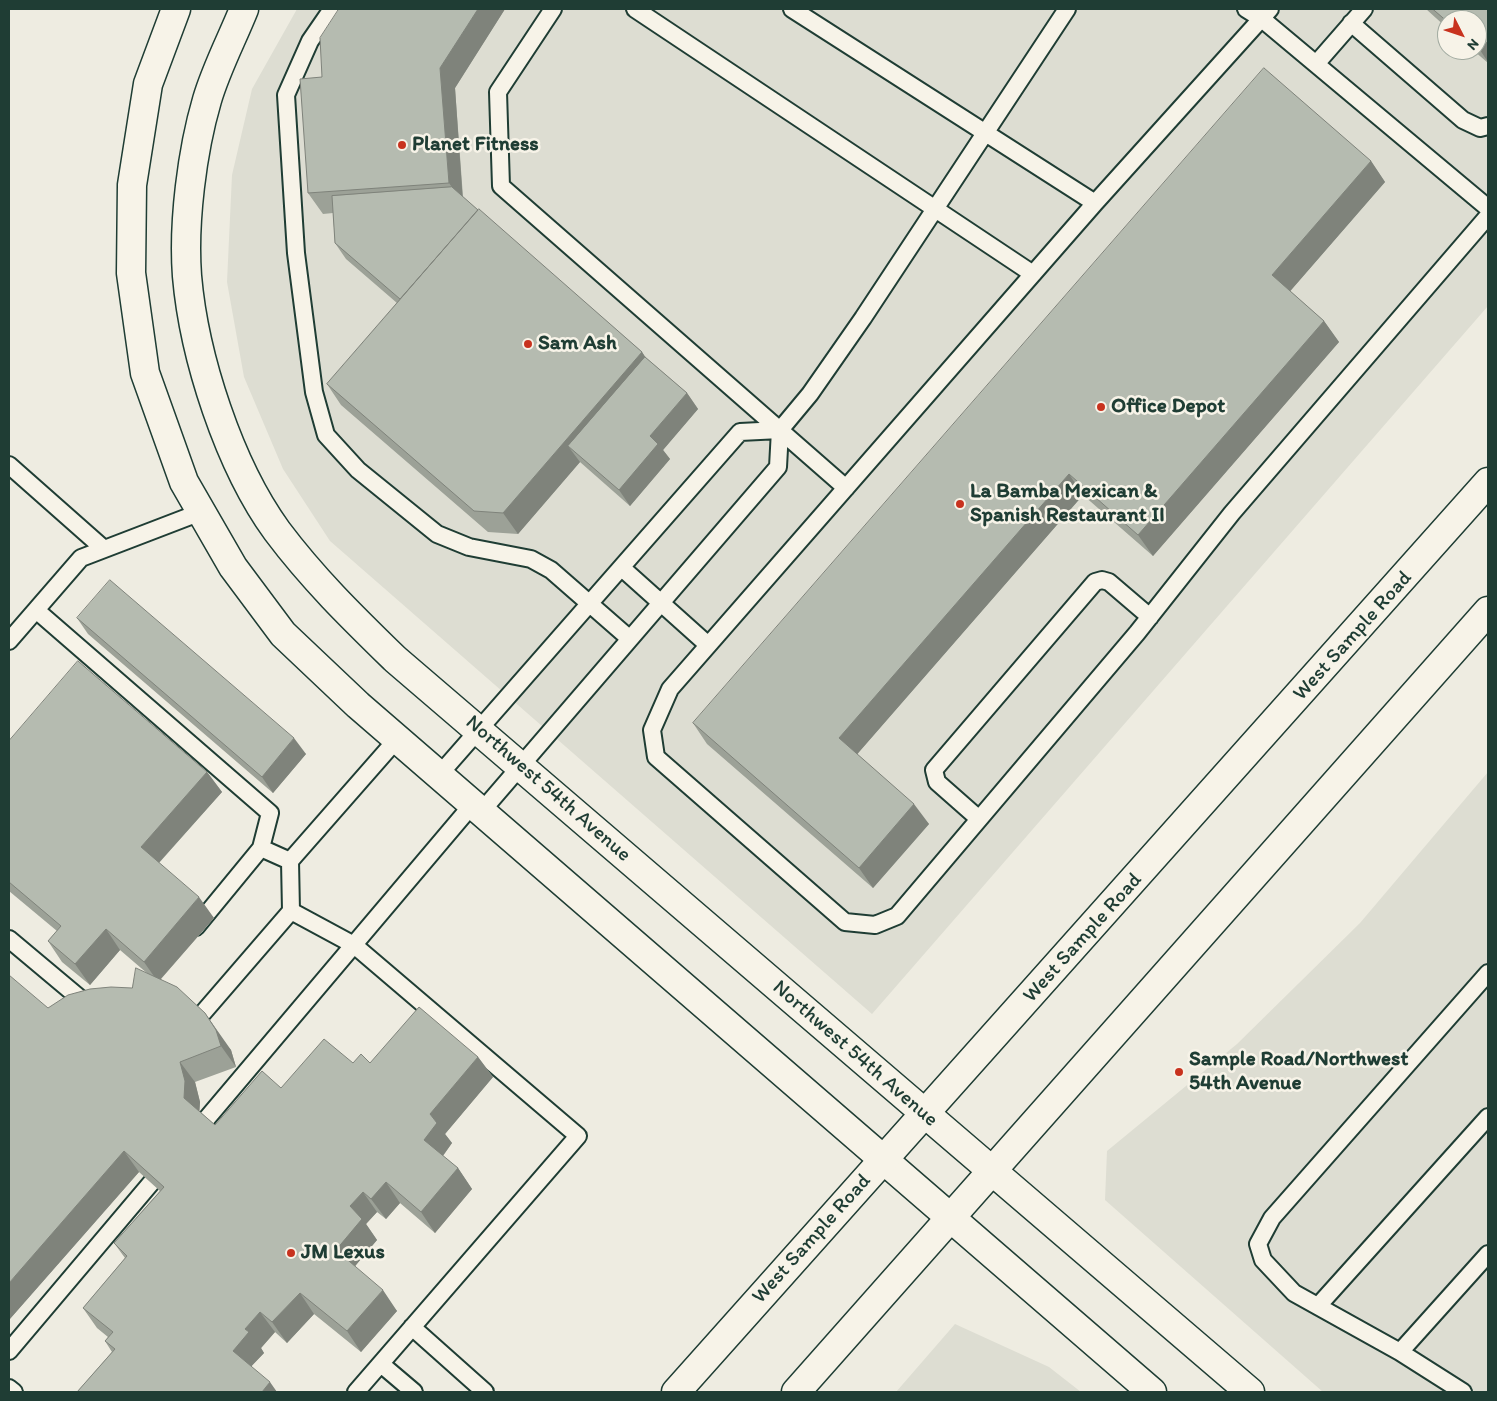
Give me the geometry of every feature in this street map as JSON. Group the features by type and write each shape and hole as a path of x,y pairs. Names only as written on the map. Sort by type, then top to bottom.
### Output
{"street":[{"path":"176,9 148,84 132,185 131,273 145,373 184,482 233,568 283,634 397,739 1152,1392"},
{"name":"Northwest 54th Avenue","path":"244,9 207,99 189,188 187,276 202,364 235,457 276,529 326,592 395,659 521,765 924,1115 1250,1392"},
{"name":"West Sample Road","path":"676,1392 1488,482"},
{"path":"796,1392 1484,624"}],"lane":[{"path":"332,9 310,41 286,95 296,253 314,392 326,435 358,470 437,534 469,547 530,559 551,570 630,639"},
{"path":"553,9 498,92 501,186 846,488"},
{"path":"635,9 1033,274"},
{"path":"792,9 1095,203"},
{"path":"203,1123 354,945 477,809 521,765 778,467 780,430 810,394 863,318 1067,9"},
{"path":"1246,9 1266,14 1316,64 1488,208"},
{"path":"1316,64 1364,9"},
{"path":"1266,14 1095,203 670,689 652,730 656,757 846,922 875,925 897,916 1150,617 1232,514 1488,216"},
{"path":"1351,23 1463,120 1480,128 1488,126"},
{"path":"439,775 740,432 780,430"},
{"path":"9,466 104,549"},
{"path":"9,641 82,558 201,512"},
{"path":"622,568 708,645"},
{"path":"979,819 937,782 934,770 1095,582 1102,580 1109,582 1150,617"},
{"path":"36,610 270,813 261,848 188,937"},
{"path":"202,1014 291,912 290,860 397,739"},
{"path":"261,848 290,860"},
{"path":"291,912 354,945 578,1136 356,1392"},
{"path":"9,939 83,1001 109,996"},
{"path":"1463,1392 1400,1352 1294,1293 1263,1260 1258,1244 1272,1218 1488,973"},
{"path":"1318,1306 1488,1117"},
{"path":"9,1351 151,1183"},
{"path":"1400,1352 1488,1254"},
{"path":"412,1327 485,1392"},
{"path":"381,1364 414,1392"},
{"path":"9,1388 14,1392"}],"shaded area":[{"path":"297,9 1488,9 1488,306 872,1014 330,541 283,469 244,377 227,282 232,175 252,89"},
{"path":"1488,772 1488,1392 1323,1392 1105,1200 1107,1151 1237,1044 1360,923"},
{"path":"955,1324 1049,1367 1081,1392 896,1392"}],"building":[{"path":"339,9 478,9 440,68 449,183 308,193 300,79 322,77 320,38"},
{"path":"1433,9 1488,9 1488,41 1487,42 1487,10 1437,10 1437,12"},
{"path":"1264,68 1371,161 1272,275 1324,321 1138,535 1069,474 839,738 914,804 859,868 693,723"},
{"path":"452,187 478,210 400,299 335,243 332,196"},
{"path":"479,209 642,352 503,513 474,511 327,384"},
{"path":"645,357 687,393 650,436 658,444 619,490 568,446"},
{"path":"110,580 294,738 262,777 77,618"},
{"path":"78,661 207,772 141,847 199,897 144,962 106,929 75,964 48,941 61,926 9,882 9,741"},
{"path":"136,968 177,987 205,1013 216,1030 221,1046 180,1062 185,1081 184,1098 215,1125 262,1071 281,1088 324,1039 353,1063 361,1054 370,1063 419,1007 478,1057 430,1114 437,1123 424,1140 458,1168 421,1212 386,1182 371,1199 363,1192 350,1206 362,1219 336,1250 383,1290 347,1331 300,1293 272,1322 260,1312 245,1329 249,1332 233,1351 270,1382 262,1392 77,1392 115,1349 105,1341 113,1332 83,1308 127,1256 114,1243 164,1187 124,1151 9,1283 9,975 48,1008 68,995 90,989 132,988"}],"place":[{"name":"Planet Fitness","path":"402,145"},
{"name":"Sam Ash","path":"528,344"},
{"name":"Office Depot","path":"1101,407"},
{"name":"La Bamba Mexican & Spanish Restaurant II","path":"960,504"},
{"name":"Sample Road/Northwest 54th Avenue","path":"1179,1072"},
{"name":"JM Lexus","path":"291,1253"}]}
